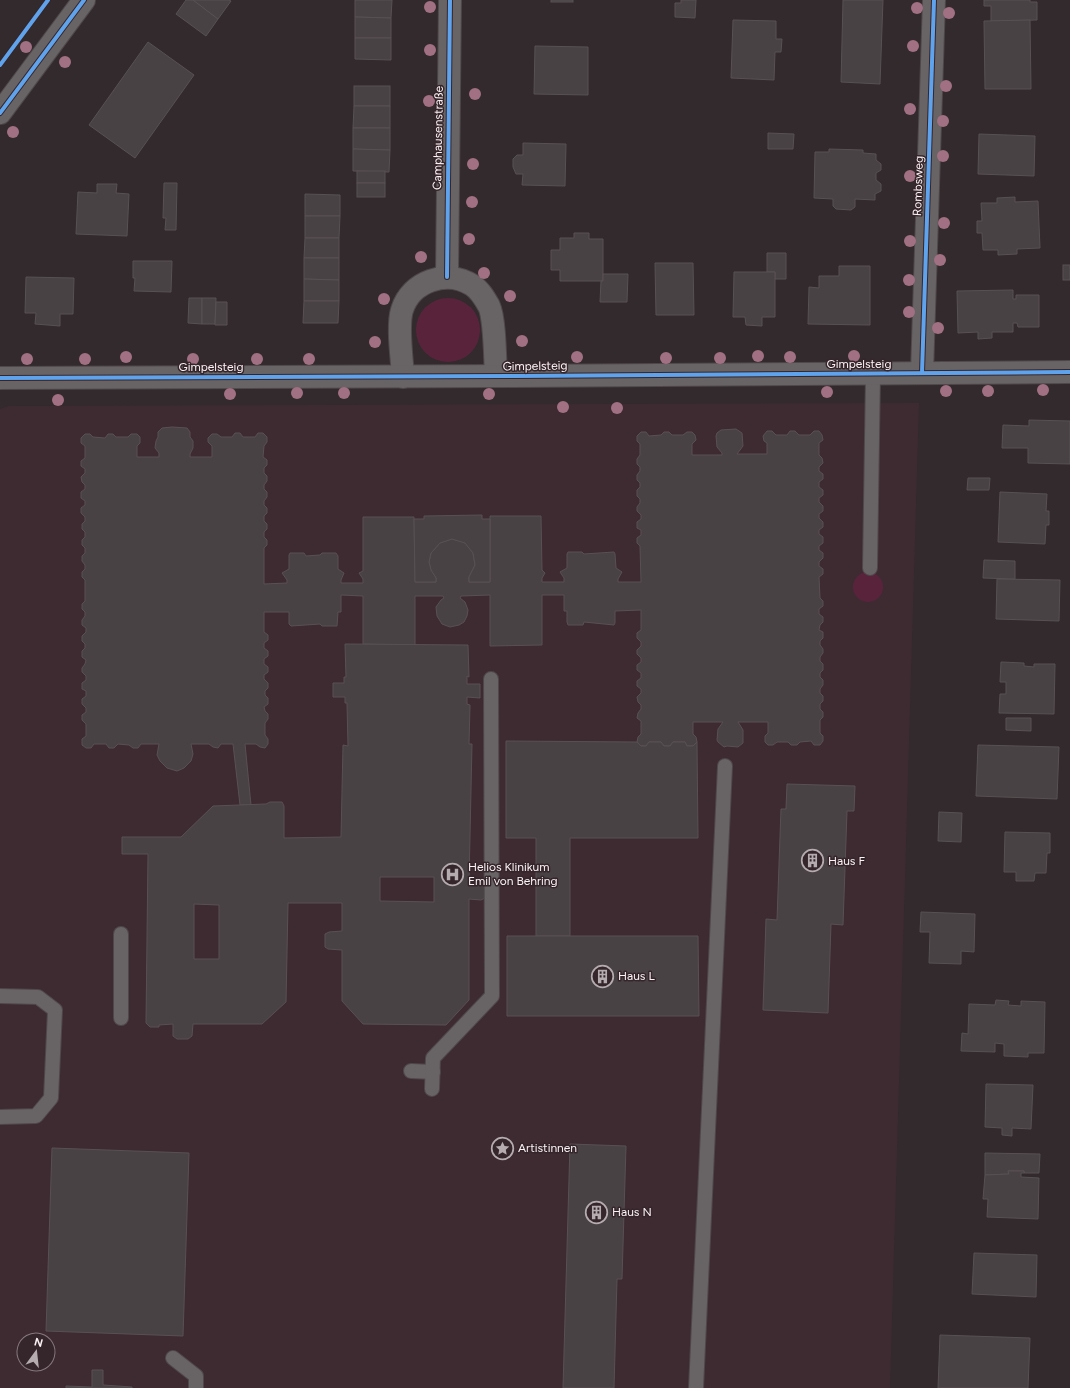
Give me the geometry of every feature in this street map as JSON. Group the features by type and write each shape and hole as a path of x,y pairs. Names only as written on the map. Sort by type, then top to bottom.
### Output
{"street":[{"path":"0,113 84,0"},
{"name":"Camphausenstraße","path":"447,277 450,0"},
{"name":"Rombsweg","path":"922,373 934,0"},
{"path":"403,376 400,324 402,310 409,297 418,287 431,280 447,277 460,279 473,286 483,296 490,308 496,376"},
{"name":"Gimpelsteig","path":"0,378 1070,372"}],"lane":[{"path":"870,568 873,374"},
{"path":"432,1088 433,1058 492,996 491,679"},
{"path":"696,1388 725,766"},
{"path":"121,934 121,1018"},
{"path":"0,996 38,997 55,1010 51,1098 36,1116 0,1117"},
{"path":"411,1071 433,1072"},
{"path":"173,1358 196,1376 196,1388"}],"shaded area":[{"path":"442,298 454,298 471,307 478,318 480,330 478,342 471,353 454,362 442,362 430,357 421,348 416,336 416,324 421,312 430,303"},
{"name":"Helios Klinikum Emil von Behring","path":"919,403 890,1388 0,1388 0,409 9,406"},
{"path":"868,572 879,576 883,587 879,598 868,602 857,598 853,587 857,576"}],"building":[{"path":"186,0 193,0 218,19 206,36 176,14"},
{"path":"193,0 229,0 231,1 218,19"},
{"path":"355,0 392,0 391,18 355,17"},
{"path":"551,0 573,0 573,2 551,2"},
{"path":"681,0 696,0 695,18 675,17 675,3 681,3"},
{"path":"843,0 883,0 880,84 841,82"},
{"path":"984,0 1030,0 1030,2 1037,2 1037,20 991,21 991,6 984,6"},
{"path":"355,17 391,18 391,38 355,38"},
{"path":"733,20 776,21 776,39 782,39 781,52 775,52 774,80 731,78"},
{"path":"1030,20 1031,89 985,89 984,21"},
{"path":"355,38 391,38 391,60 355,59"},
{"path":"148,42 194,75 135,158 89,125"},
{"path":"535,46 588,47 588,95 534,94"},
{"path":"354,86 390,86 390,106 354,106"},
{"path":"354,106 390,106 390,128 353,128"},
{"path":"353,128 390,128 390,150 353,149"},
{"path":"768,133 794,134 793,149 768,149"},
{"path":"979,134 1035,136 1034,176 978,174"},
{"path":"523,143 566,144 565,186 522,185 523,174 516,174 513,167 513,159 517,155 523,155"},
{"path":"353,149 390,150 389,172 353,171"},
{"path":"829,149 863,150 863,153 876,154 876,160 881,164 881,170 876,173 876,180 881,184 881,191 875,194 875,200 855,199 855,207 851,210 836,209 833,206 833,199 814,198 815,152 829,152"},
{"path":"357,171 385,171 385,183 357,183"},
{"path":"164,183 177,183 176,230 165,230 166,218 163,218"},
{"path":"357,183 385,183 385,197 357,197"},
{"path":"97,184 117,184 116,193 129,194 127,236 76,234 78,192 97,193"},
{"path":"305,194 340,195 340,216 305,216"},
{"path":"1015,197 1015,202 1038,201 1040,248 1017,249 1017,254 998,255 998,250 983,250 982,233 977,233 977,221 982,221 981,203 997,203 997,198"},
{"path":"305,216 340,216 339,238 305,238"},
{"path":"574,233 589,233 589,239 603,239 603,281 560,281 560,270 551,270 551,250 560,250 560,238 574,238"},
{"path":"305,238 339,238 339,258 304,258"},
{"path":"767,253 786,253 786,279 775,279 775,272 767,272"},
{"path":"304,258 339,258 339,280 304,279"},
{"path":"133,261 172,261 171,292 134,291 135,278 133,278"},
{"path":"655,263 693,263 694,315 656,315"},
{"path":"1063,265 1070,265 1070,280 1063,280"},
{"path":"839,266 870,266 870,325 808,324 809,287 819,288 819,276 839,276"},
{"path":"734,272 775,272 775,317 762,317 762,326 746,325 745,317 733,317"},
{"path":"603,274 628,274 627,302 600,302 601,281 603,281"},
{"path":"26,277 74,278 73,314 60,314 60,326 35,324 36,313 25,313"},
{"path":"304,279 339,280 339,301 304,301"},
{"path":"1013,290 1013,299 1016,299 1016,295 1039,295 1039,327 1018,327 1017,323 1013,323 1013,332 992,332 992,338 978,339 978,332 958,333 957,291"},
{"path":"189,298 202,298 202,324 188,323"},
{"path":"202,298 216,298 215,324 202,324"},
{"path":"304,301 339,301 338,323 303,323"},
{"path":"216,302 227,302 227,325 215,325"},
{"path":"1029,420 1070,421 1070,464 1028,463 1028,448 1002,448 1003,425 1029,426"},
{"path":"162,428 187,428 190,432 190,437 193,441 193,448 190,457 212,457 212,446 208,442 208,438 212,434 217,434 221,437 232,437 235,433 240,433 243,437 255,437 258,433 263,433 267,437 263,457 267,460 267,465 264,468 267,481 264,485 264,489 267,492 267,497 264,501 264,505 267,508 267,513 264,516 264,521 267,524 267,529 264,532 264,537 267,540 267,545 264,548 264,584 287,583 287,580 282,573 289,569 290,553 304,553 306,556 320,555 322,553 336,553 338,556 338,569 344,573 341,583 363,583 363,579 359,573 363,571 363,517 414,517 415,582 436,582 436,578 431,570 429,562 431,553 440,543 452,539 465,543 473,553 475,565 469,577 469,582 490,582 490,516 541,516 542,570 545,573 542,578 542,582 564,582 564,578 560,572 567,568 568,552 582,552 584,554 614,552 616,568 622,572 618,582 641,582 640,546 637,543 637,538 641,535 641,530 637,528 637,522 641,519 641,515 637,511 637,507 640,503 640,499 637,496 637,490 640,487 640,483 637,480 637,475 640,471 640,467 637,464 637,459 640,455 640,444 637,441 637,436 641,432 646,432 649,436 661,435 664,432 669,432 672,435 683,435 687,432 692,432 695,435 696,440 692,444 692,455 722,455 717,447 716,436 721,430 736,429 742,433 743,446 737,454 767,454 767,443 764,441 763,436 767,431 772,431 776,435 787,435 790,431 795,431 799,435 810,435 814,431 819,431 823,440 819,443 819,455 822,458 823,463 819,467 819,471 823,474 823,479 819,482 819,487 823,490 823,495 819,498 819,502 823,506 823,511 819,514 819,518 823,522 823,527 819,530 819,534 823,537 823,543 819,546 819,550 823,553 823,558 819,562 819,566 823,569 823,574 819,577 820,598 823,601 823,606 819,609 819,614 823,617 823,622 820,625 819,630 823,632 823,638 820,641 820,645 823,649 820,661 823,664 823,670 820,673 820,677 823,680 823,685 820,689 820,693 823,696 823,701 820,704 820,709 823,712 823,717 820,720 820,733 823,736 823,741 820,745 814,745 811,741 800,742 797,745 791,745 788,742 777,742 773,745 768,745 765,742 765,736 768,733 768,722 738,722 743,730 743,743 738,747 724,747 717,740 718,729 723,722 693,722 693,734 696,737 697,742 693,746 687,746 685,742 673,742 670,746 664,746 661,742 649,742 646,746 641,746 637,742 638,737 641,734 641,721 637,718 641,705 638,702 637,697 641,693 641,689 637,686 637,681 641,678 641,673 637,670 637,665 641,662 641,658 637,654 637,650 641,646 641,642 637,638 637,633 641,630 641,610 615,611 614,625 584,622 583,625 568,625 567,611 564,611 564,595 542,595 542,645 490,646 490,595 461,596 460,598 465,602 468,610 467,616 464,622 450,627 442,624 437,616 436,607 444,598 443,596 415,596 415,645 363,644 363,596 341,595 341,612 338,612 337,626 322,626 320,624 291,626 289,624 289,612 264,612 264,632 268,635 268,640 264,643 264,648 268,651 268,656 264,659 264,664 268,667 268,672 264,675 264,679 268,683 268,688 265,691 265,695 268,698 268,704 264,707 268,714 268,719 265,723 265,735 268,739 268,744 265,748 256,744 245,744 251,805 240,805 233,744 221,744 218,748 209,744 191,744 193,754 191,761 184,768 177,771 167,768 160,761 157,755 159,744 141,744 138,748 133,748 129,745 118,744 114,748 109,748 106,744 94,744 91,748 86,748 82,745 82,739 86,736 86,724 82,720 82,715 86,712 86,708 82,704 82,699 86,696 86,691 82,689 82,683 86,680 86,676 82,672 82,668 86,660 82,657 82,651 85,648 85,644 82,641 82,636 86,632 86,628 82,625 82,620 85,616 85,612 82,609 82,604 85,601 85,580 82,577 82,572 85,569 85,565 82,561 82,556 85,553 85,548 82,545 82,540 85,537 85,532 82,529 82,524 85,521 85,517 81,513 81,508 85,505 85,501 81,498 81,492 85,489 85,485 82,482 81,477 85,473 85,469 81,466 81,461 85,458 85,446 81,443 81,438 85,434 90,434 93,437 105,438 108,434 113,434 116,437 128,437 131,434 137,434 140,437 140,443 137,446 137,457 159,457 159,453 155,448 158,432"},
{"path":"968,478 990,478 989,490 967,490"},
{"path":"1000,492 1047,494 1046,511 1049,511 1049,525 1046,525 1045,544 998,542"},
{"path":"482,515 482,519 490,519 490,582 469,582 469,577 475,565 473,553 465,543 452,539 440,543 431,553 429,562 431,570 436,578 436,582 415,582 414,519 424,519 424,516"},
{"path":"984,560 1015,561 1015,579 983,578"},
{"path":"997,579 1060,580 1059,621 996,619"},
{"path":"345,644 468,645 469,677 467,676 467,684 480,684 480,698 467,697 467,704 470,705 469,744 472,744 469,882 482,882 485,885 485,898 481,900 469,899 469,1000 446,1025 363,1024 342,1001 342,950 328,949 325,947 325,934 329,932 342,931 342,903 288,903 286,1002 262,1024 193,1024 192,1036 188,1039 177,1039 173,1036 173,1024 150,1027 146,1023 148,854 122,854 122,837 181,837 213,806 282,802 284,806 284,838 341,837 343,745 348,746 347,703 345,703 345,697 333,697 333,683 344,683 344,677 346,677","holes":["380,877 434,877 434,902 380,901","194,904 219,905 219,959 194,959"]},
{"path":"1001,662 1024,663 1024,666 1034,667 1034,664 1055,664 1054,714 999,713 1000,694 1006,694 1006,682 1000,682"},
{"path":"1006,718 1031,718 1031,731 1006,730"},
{"path":"506,741 637,742 641,746 646,746 649,742 661,742 664,746 670,746 673,742 685,742 687,746 693,746 697,742 698,838 570,838 570,936 536,936 536,838 506,838"},
{"path":"978,745 1059,747 1057,799 976,796"},
{"name":"Haus F","path":"787,784 855,786 854,811 847,811 843,925 831,924 828,1013 763,1010 766,919 777,920 781,809 786,809"},
{"path":"939,812 962,813 961,842 938,841"},
{"path":"1005,832 1050,833 1050,853 1047,853 1046,873 1035,873 1034,881 1016,881 1016,872 1004,872"},
{"path":"921,912 975,914 974,952 961,951 961,964 929,963 930,932 920,932"},
{"name":"Haus L","path":"507,936 698,936 699,1016 507,1016"},
{"path":"996,1000 1009,1001 1008,1005 1021,1006 1021,1001 1045,1002 1044,1053 1028,1053 1028,1057 1004,1056 1004,1044 995,1043 995,1052 961,1051 962,1033 968,1034 969,1004 995,1005"},
{"path":"986,1084 1033,1085 1031,1129 1012,1128 1012,1136 1002,1135 1002,1128 985,1127"},
{"name":"Haus N","path":"570,1144 626,1146 622,1279 617,1279 614,1388 563,1388"},
{"path":"52,1148 189,1153 183,1336 46,1331"},
{"path":"985,1153 1040,1154 1039,1173 1008,1171 1009,1174 985,1175"},
{"path":"1008,1171 1024,1171 1024,1173 1021,1173 1021,1177 1039,1178 1038,1219 987,1217 988,1199 983,1199 985,1175 1009,1174"},
{"path":"974,1253 1037,1255 1036,1297 972,1294"},
{"path":"940,1335 1030,1338 1028,1388 938,1388"},
{"path":"92,1370 103,1370 103,1385 132,1388 66,1388 66,1386 92,1387"}],"cycle path":[{"path":"0,65 48,0"},
{"path":"0,113 84,0"},
{"path":"447,277 450,0"},
{"path":"922,373 934,0"},
{"path":"0,378 1070,372"}],"place":[{"name":"Haus F","path":"812,861"},
{"name":"Helios Klinikum Emil von Behring","path":"453,874"},
{"name":"Haus L","path":"603,976"},
{"name":"Artistinnen","path":"503,1148"},
{"name":"Haus N","path":"596,1212"}]}
